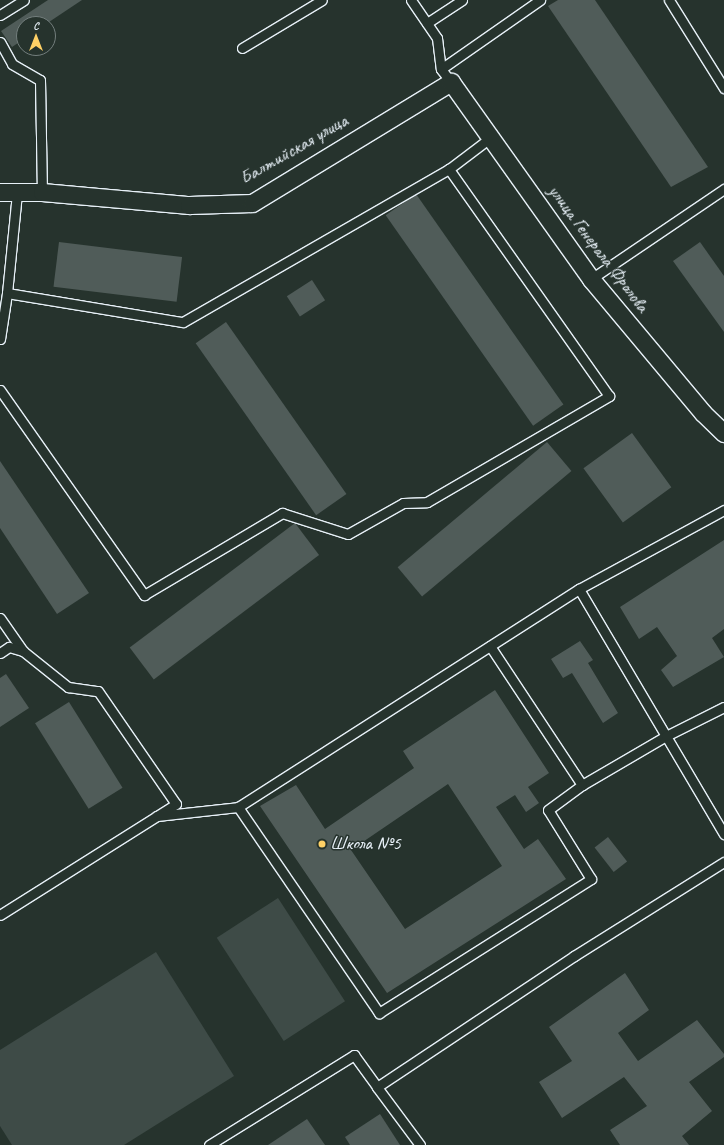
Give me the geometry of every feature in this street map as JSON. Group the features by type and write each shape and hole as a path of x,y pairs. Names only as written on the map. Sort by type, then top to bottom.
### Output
{"street":[{"name":"улица Генерала Фролова","path":"446,75 590,279 703,414 724,433"},
{"name":"Балтийская улица","path":"0,192 42,192 189,205 252,203 446,75"}],"lane":[{"path":"242,48 322,0"},
{"path":"411,0 437,38 446,75 540,0"},
{"path":"427,23 462,0"},
{"path":"669,0 724,88"},
{"path":"0,15 20,1"},
{"path":"0,42 12,64 40,80 42,192"},
{"path":"7,293 183,322 449,169 490,138"},
{"path":"0,390 144,595 282,513 348,534 403,503 428,502 609,396 449,169"},
{"path":"590,279 724,189"},
{"path":"0,339 7,293 17,193"},
{"path":"157,816 238,807 579,589 724,510"},
{"path":"579,589 724,834"},
{"path":"0,618 23,651 68,687 98,691 176,804 0,915"},
{"path":"0,653 9,646 23,651"},
{"path":"490,646 582,785"},
{"path":"238,807 379,1013 591,879 548,810 582,785 666,736 724,707"},
{"path":"377,1086 574,956 724,862"},
{"path":"209,1145 354,1055 420,1145"}],"shaded area":[{"path":"278,898 345,1001 284,1041 217,938"},
{"path":"156,952 234,1076 124,1145 12,1145 0,1126 0,1050"}],"building":[{"path":"48,0 82,0 56,17 56,16 24,16"},
{"path":"558,0 595,0 708,167 671,187 548,6"},
{"path":"16,21 16,44 12,47 1,31"},
{"path":"416,194 563,405 533,426 386,215"},
{"path":"59,242 182,257 177,302 54,287"},
{"path":"700,242 724,276 724,332 673,261"},
{"path":"312,280 325,300 300,316 287,296"},
{"path":"226,322 346,494 316,515 196,343"},
{"path":"632,433 671,487 623,522 583,468"},
{"path":"547,442 571,471 422,596 398,567"},
{"path":"0,461 89,593 57,614 0,528"},
{"path":"295,523 319,555 154,680 130,648"},
{"path":"724,540 724,629 712,638 724,657 673,687 661,670 677,656 657,627 639,639 620,607"},
{"path":"580,641 593,660 588,663 618,713 603,723 572,673 563,678 551,659"},
{"path":"6,674 29,708 0,727 0,678"},
{"name":"Школа №5","path":"495,690 549,773 528,787 539,803 526,812 515,795 496,807 524,849 538,839 566,879 387,993 260,806 296,785 325,829 414,768 403,751","holes":["448,784 502,866 405,929 351,850"]},
{"path":"69,702 123,788 89,809 35,723"},
{"path":"608,837 627,861 614,872 595,847"},
{"path":"625,973 649,1010 618,1033 638,1061 697,1020 724,1054 724,1057 689,1082 712,1111 682,1136 689,1145 620,1145 610,1130 647,1106 624,1077 562,1118 539,1082 572,1061 549,1027"},
{"path":"380,1114 400,1145 350,1145 345,1137"},
{"path":"307,1119 325,1145 268,1145"}],"place":[{"name":"Школа №5","path":"322,844"}]}
